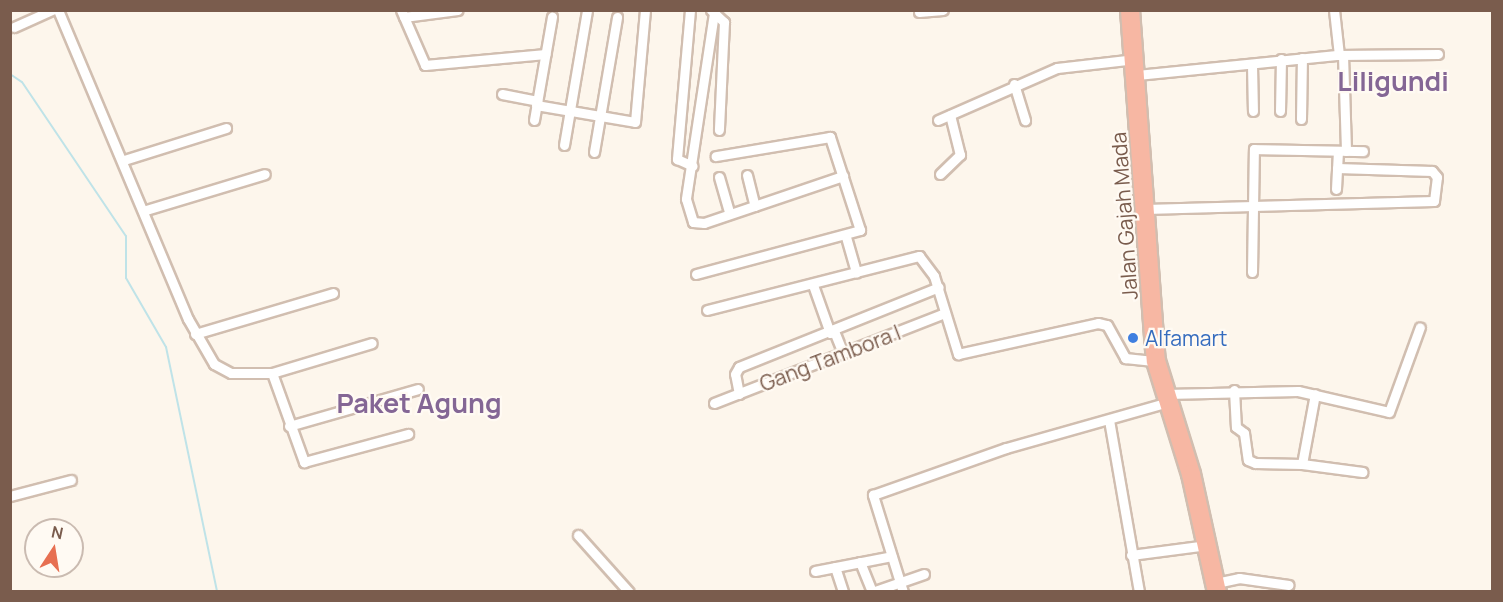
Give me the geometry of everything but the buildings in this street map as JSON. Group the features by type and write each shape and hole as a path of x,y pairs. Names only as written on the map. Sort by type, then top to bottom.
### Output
{"highway":[{"name":"Jalan Gajah Mada","path":"1130,10 1156,361 1207,545 1216,587"}],"street":[{"path":"24,10 31,20"},
{"path":"14,27 52,10"},
{"path":"58,10 146,210 195,334 221,370 272,373 372,343"},
{"path":"458,10 402,14 425,65 545,54"},
{"path":"502,94 570,111 635,122 645,10"},
{"path":"690,10 677,159 693,166"},
{"path":"919,12 943,10"},
{"path":"1334,10 1341,55 1342,151 1337,168 1336,189"},
{"path":"564,145 587,11"},
{"path":"713,12 693,166 686,199 693,222 704,223 729,212 755,206 843,176"},
{"path":"713,12 724,22 719,130"},
{"path":"534,120 552,17"},
{"path":"594,152 617,17"},
{"path":"938,120 1014,84 1071,65 1136,67 1252,65 1281,59 1341,55 1438,54"},
{"path":"1300,119 1302,58"},
{"path":"1281,59 1281,111"},
{"path":"1252,65 1253,111"},
{"path":"1014,84 1025,120"},
{"path":"940,174 960,155 950,115"},
{"path":"124,160 226,128"},
{"path":"696,273 846,237 860,225 830,136 716,156"},
{"path":"1252,272 1251,204 1254,149 1363,151"},
{"path":"1145,209 1251,204 1424,205 1436,196 1432,171 1337,168"},
{"path":"146,210 266,174"},
{"path":"747,175 755,206"},
{"path":"719,177 729,212"},
{"path":"846,237 856,273"},
{"path":"707,310 813,285 919,256 939,287 953,348 960,355 1098,323 1107,325 1125,358 1156,361"},
{"path":"813,285 843,353"},
{"path":"739,394 735,374 739,367 832,332 939,287"},
{"path":"195,334 333,293"},
{"name":"Gang Tambora I","path":"714,403 945,313"},
{"path":"902,587 873,495 1006,448 1108,420 1167,398 1234,390 1315,394 1393,410 1420,327"},
{"path":"272,373 289,426 306,462 408,434"},
{"path":"289,426 418,389"},
{"path":"1234,390 1236,427 1244,433 1248,460 1362,472"},
{"path":"1302,464 1315,394"},
{"path":"1108,420 1131,555 1140,591"},
{"path":"10,496 71,480"},
{"path":"578,535 629,591"},
{"path":"1131,555 1207,545"},
{"path":"815,571 892,556"},
{"path":"860,562 872,591 902,587 924,574"},
{"path":"835,567 843,591"},
{"path":"1216,587 1239,578 1289,585"}],"waterway":[{"path":"10,74 22,82 126,236 126,278 166,347 217,592"}],"place":[{"name":"Alfamart","path":"1133,338"}],"district":[{"name":"Liligundi","path":"1393,81"},
{"name":"Paket Agung","path":"419,403"}]}
